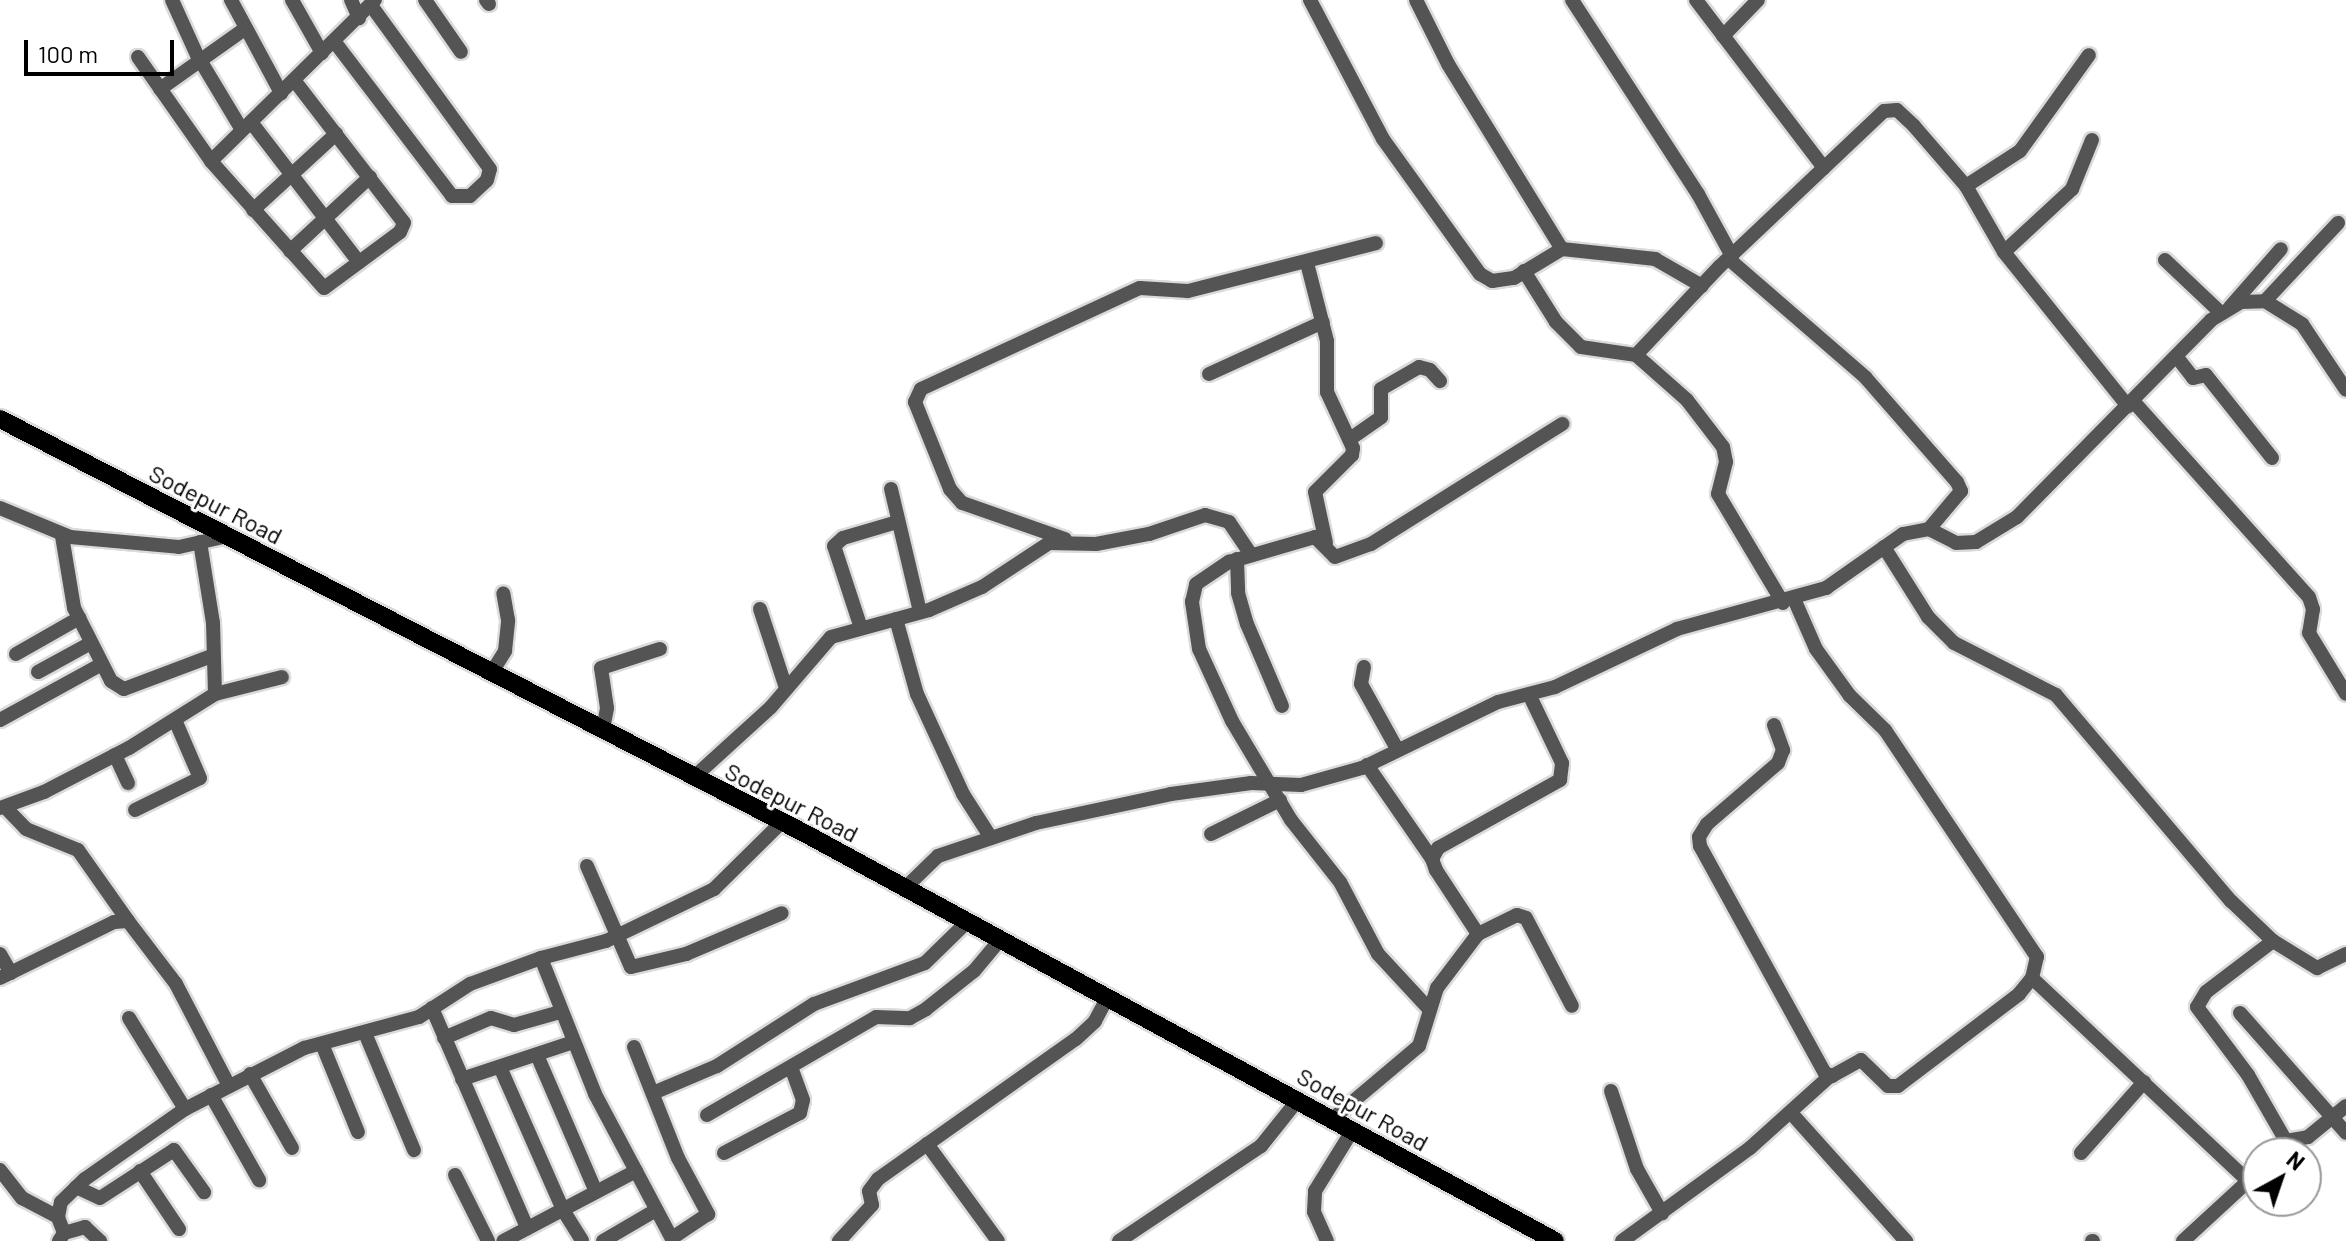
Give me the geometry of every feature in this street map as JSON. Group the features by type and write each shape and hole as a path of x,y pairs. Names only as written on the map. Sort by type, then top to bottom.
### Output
{"main road":[{"name":"Sodepur Road","path":"0,419 782,822 1555,1241"}],"street":[{"path":"172,0 202,63 246,126 291,175 359,262"},
{"path":"231,0 281,93"},
{"path":"292,0 322,53"},
{"path":"351,0 359,18"},
{"path":"425,0 461,52"},
{"path":"1310,0 1383,139 1465,255 1492,281 1524,271 1562,249 1655,259 1702,286"},
{"path":"1416,0 1448,64 1562,249"},
{"path":"1572,0 1698,194 1731,258 1865,377 1957,482 1961,491 1929,529"},
{"path":"1696,0 1824,168"},
{"path":"1723,36 1758,0"},
{"path":"211,161 373,2 490,169 487,180 470,196 452,196 334,41"},
{"path":"160,89 202,63 246,28"},
{"path":"1966,186 2020,151 2089,55"},
{"path":"138,57 211,161 321,288 359,262 404,223 294,80"},
{"path":"1636,355 1702,286 1884,111 1897,110 1966,186 2004,252 2130,404 2309,597 2313,605 2309,633 2346,694"},
{"path":"253,210 336,134"},
{"path":"2004,252 2072,189 2092,140"},
{"path":"290,251 370,177"},
{"path":"2225,310 2265,301 2338,223"},
{"path":"1282,706 1247,624 1238,593 1244,557 1229,522 1205,515 1149,534 1096,544 1065,539 962,503 950,489 915,402 920,390 1140,288 1188,291 1376,243"},
{"path":"905,888 938,856 1122,802 1251,783 1301,785 1367,765 1498,702 1555,687 1677,629 1788,601 1826,588 1903,534 1929,529 1956,543 1976,542 2017,517 2225,310 2281,249"},
{"path":"2165,260 2225,310"},
{"path":"1307,263 1323,322 1327,392 1350,439 1352,455 1315,492 1326,543 1335,557 1371,544 1562,424"},
{"path":"1524,271 1556,322 1581,347 1636,355 1687,400 1723,447 1726,462 1718,494 1816,649 1850,696 1885,730 2037,957 2032,978 2019,994 1898,1086 1888,1086 1861,1060 1830,1076 1792,1114 1622,1241"},
{"path":"2265,301 2312,334 2344,383"},
{"path":"1209,374 1323,322"},
{"path":"2176,356 2193,378 2206,375 2272,458"},
{"path":"1350,439 1381,417 1378,393 1391,382 1425,367 1440,381"},
{"path":"891,489 920,612"},
{"path":"0,508 62,536 179,547 228,536"},
{"path":"861,628 834,546 843,538 897,522"},
{"path":"62,536 66,583 100,665 111,681 124,689 212,656"},
{"path":"1326,543 1315,537 1244,557 1196,584 1192,602 1199,649 1232,721 1280,800 1340,882 1378,954 1429,1009"},
{"path":"693,778 786,688 831,637 920,612 982,587 1049,543 1065,539"},
{"path":"200,542 215,694"},
{"path":"1884,547 1928,617 1954,643 2056,695 2231,901 2273,941 2317,968 2346,954"},
{"path":"492,672 505,651 508,620 503,593"},
{"path":"760,609 786,688"},
{"path":"16,654 79,618"},
{"path":"896,619 917,694 963,794 991,838"},
{"path":"38,672 91,643"},
{"path":"603,729 607,708 601,668 660,649"},
{"path":"0,720 100,665"},
{"path":"1364,667 1361,684 1397,749"},
{"path":"229,1086 176,984 78,850 26,829 2,807 115,755 215,694 282,677"},
{"path":"1432,859 1451,839 1560,780 1562,763 1552,735 1529,694"},
{"path":"135,810 200,778 175,720"},
{"path":"1774,725 1783,750 1778,763 1707,824 1699,837 1700,846 1830,1076"},
{"path":"115,755 128,783"},
{"path":"1367,765 1432,859 1478,934"},
{"path":"1211,834 1280,800"},
{"path":"100,1241 85,1227 62,1237 58,1217 61,1202 76,1187 185,1109 250,1074 322,1044 365,1033 432,1008 470,984 541,958 616,936 714,889 782,822"},
{"path":"587,866 626,961 637,968 686,954 782,913"},
{"path":"1331,1120 1419,1046 1437,988 1478,934 1517,915 1526,918 1572,1006"},
{"path":"0,954 6,976 114,922 128,921"},
{"path":"653,1093 717,1066 814,1004 925,963 967,922"},
{"path":"707,1115 876,1017 910,1018 926,1009 974,971 1000,940"},
{"path":"2273,941 2206,992 2197,1007 2268,1106 2284,1137"},
{"path":"541,958 573,1042 672,1239 708,1214 634,1047"},
{"path":"2032,978 2144,1082 2242,1167"},
{"path":"839,1241 872,1205 869,1191 878,1179 1076,1039 1095,1021 1107,998"},
{"path":"432,1008 527,1228"},
{"path":"444,1038 491,1018 514,1025 560,1012"},
{"path":"2240,1013 2346,1133"},
{"path":"129,1018 185,1109"},
{"path":"365,1033 414,1150"},
{"path":"462,1079 573,1042"},
{"path":"322,1044 358,1132"},
{"path":"537,1055 596,1192"},
{"path":"500,1067 563,1210 582,1241"},
{"path":"724,1153 800,1113 803,1100 791,1067"},
{"path":"250,1074 292,1148"},
{"path":"2081,1153 2144,1082"},
{"path":"1611,1091 1637,1169 1662,1213"},
{"path":"211,1095 259,1180"},
{"path":"1119,1241 1261,1146 1297,1101"},
{"path":"2305,1137 2333,1119 2346,1106"},
{"path":"1792,1114 1906,1241"},
{"path":"1327,1241 1314,1212 1315,1191 1352,1131"},
{"path":"927,1144 998,1241"},
{"path":"76,1187 100,1198 170,1150 179,1151 204,1192"},
{"path":"0,1170 22,1198 58,1217"},
{"path":"140,1171 179,1229"},
{"path":"503,1241 636,1171"},
{"path":"455,1175 488,1241"},
{"path":"2183,1241 2242,1186"},
{"path":"603,1241 656,1210"}]}
